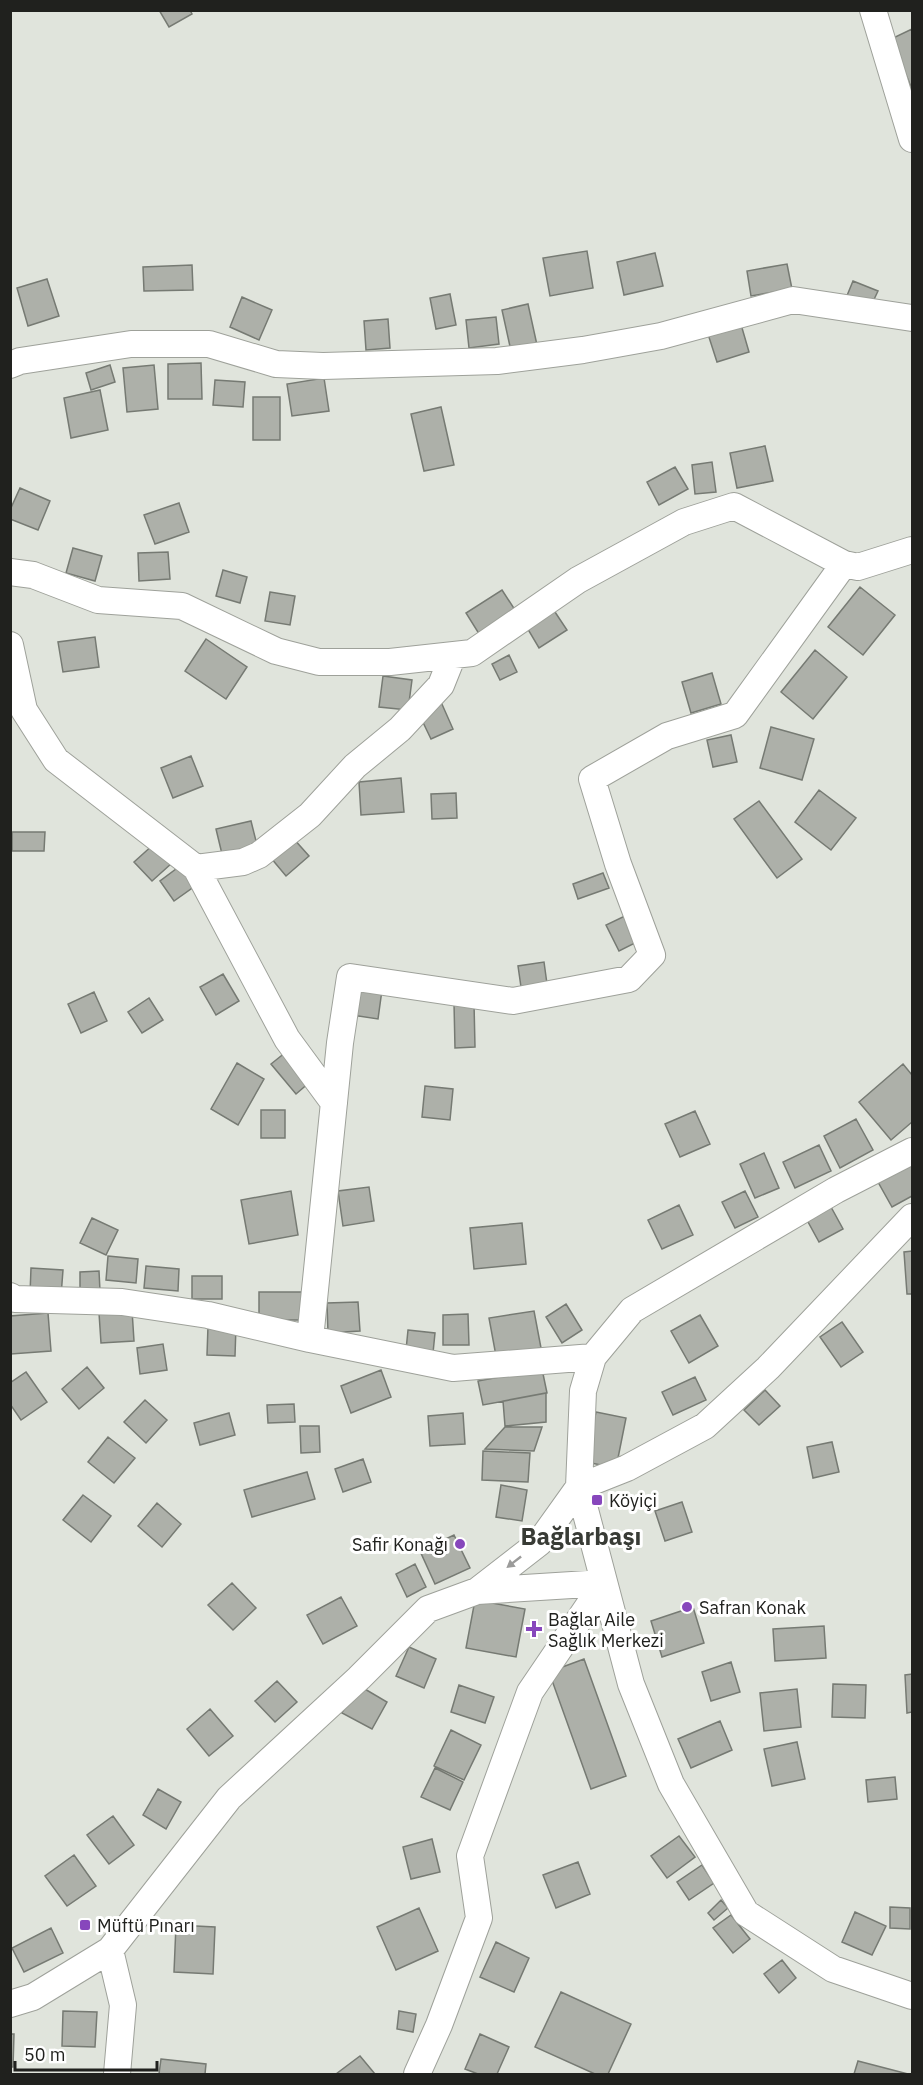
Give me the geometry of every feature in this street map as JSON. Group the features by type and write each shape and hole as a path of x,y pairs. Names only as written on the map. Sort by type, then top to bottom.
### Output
{"street":[{"path":"873,10 912,139"},
{"path":"10,364 130,344 209,344 276,364 323,366 497,361 583,350 661,336 793,300 912,318"},
{"path":"10,572 33,575 98,600 183,606 276,651 319,662 390,662 472,653 578,580 684,522 734,506 843,564 858,567 912,550"},
{"path":"310,1339 340,1043 350,977 513,1001 629,978 652,955 618,864 592,779 667,736 735,715 843,564"},
{"path":"10,645 24,710 56,760 196,868 287,1039 334,1103"},
{"path":"196,868 243,862 259,855 310,815 355,766 400,729 441,685 453,655"},
{"path":"912,1151 836,1190 632,1311 593,1357 583,1391 579,1487 631,1683 671,1784 746,1913 833,1969 912,1996"},
{"path":"10,2004 33,1997 110,1950 229,1798 359,1678 428,1609 477,1590 538,1543 579,1487 627,1468 705,1426 768,1368 912,1217"},
{"path":"10,1296 15,1299 122,1302 208,1314 310,1339 453,1368 593,1357"},
{"path":"477,1590 604,1583"},
{"path":"417,2074 439,2025 479,1918 470,1856 530,1692 604,1583"},
{"path":"110,1950 123,2005 117,2074"}],"building":[{"path":"159,10 190,10 192,14 169,27"},
{"path":"912,29 912,89 891,39"},
{"path":"587,251 593,288 550,296 543,258"},
{"path":"655,253 663,286 624,295 617,262"},
{"path":"787,264 792,289 751,296 747,271"},
{"path":"192,265 193,290 144,291 143,267"},
{"path":"47,279 59,316 28,326 17,288"},
{"path":"853,281 878,291 870,308 846,298"},
{"path":"450,294 456,325 436,329 430,298"},
{"path":"242,297 272,310 259,340 230,327"},
{"path":"528,304 537,345 511,351 502,310"},
{"path":"496,317 499,344 469,348 466,320"},
{"path":"388,319 390,348 366,350 364,321"},
{"path":"740,321 749,352 717,362 707,331"},
{"path":"201,363 202,399 168,399 168,364"},
{"path":"110,365 115,382 91,390 86,373"},
{"path":"154,365 158,409 127,412 123,368"},
{"path":"324,378 329,411 292,416 287,384"},
{"path":"215,380 245,382 243,407 213,405"},
{"path":"100,390 108,430 71,438 64,398"},
{"path":"253,397 280,397 280,440 253,440"},
{"path":"441,407 454,465 424,471 411,414"},
{"path":"765,446 773,481 737,488 730,453"},
{"path":"712,462 716,492 695,494 692,465"},
{"path":"675,467 688,489 659,505 647,482"},
{"path":"20,488 50,501 38,530 10,519 10,510"},
{"path":"179,503 189,532 155,544 144,515"},
{"path":"73,548 102,556 95,581 66,573"},
{"path":"168,552 170,579 139,581 138,553"},
{"path":"223,570 247,577 240,603 216,596"},
{"path":"860,587 895,615 863,655 828,627"},
{"path":"502,590 517,613 481,637 466,613"},
{"path":"270,592 295,596 290,625 265,621"},
{"path":"553,609 567,630 539,648 526,626"},
{"path":"95,637 99,667 63,672 58,642"},
{"path":"206,639 247,667 226,699 185,671"},
{"path":"815,650 847,677 813,719 781,692"},
{"path":"509,655 517,672 500,680 492,664"},
{"path":"712,673 721,704 691,713 682,682"},
{"path":"383,676 412,680 408,710 379,707"},
{"path":"441,702 453,729 431,739 418,712"},
{"path":"771,727 814,739 802,780 760,768"},
{"path":"731,735 737,762 713,767 707,740"},
{"path":"191,756 203,786 173,798 161,768"},
{"path":"401,778 404,812 361,815 359,782"},
{"path":"819,790 856,818 831,850 795,822"},
{"path":"456,793 457,818 432,819 431,794"},
{"path":"759,801 802,859 777,878 734,819"},
{"path":"251,821 257,845 222,854 216,829"},
{"path":"12,832 45,832 44,851 12,851"},
{"path":"293,838 309,856 286,876 271,858"},
{"path":"154,844 172,863 152,881 134,862"},
{"path":"180,866 195,886 174,901 160,881"},
{"path":"603,873 609,888 578,899 573,884"},
{"path":"629,914 641,940 619,951 606,925"},
{"path":"544,962 548,991 522,994 518,966"},
{"path":"223,974 239,1001 216,1015 200,987"},
{"path":"356,986 382,990 378,1019 352,1015"},
{"path":"94,992 107,1021 81,1033 68,1004"},
{"path":"149,998 163,1020 142,1033 128,1012"},
{"path":"454,1003 474,1003 475,1047 455,1048"},
{"path":"286,1052 310,1082 296,1094 271,1064"},
{"path":"237,1063 264,1079 238,1125 211,1109"},
{"path":"903,1064 912,1075 912,1122 891,1140 859,1102"},
{"path":"425,1086 453,1089 450,1120 422,1117"},
{"path":"261,1110 285,1110 285,1138 261,1138"},
{"path":"695,1111 710,1144 680,1157 665,1124"},
{"path":"856,1119 873,1150 840,1168 824,1136"},
{"path":"819,1145 831,1171 795,1188 783,1162"},
{"path":"764,1153 779,1188 755,1198 740,1164"},
{"path":"912,1164 912,1196 892,1207 878,1182"},
{"path":"369,1187 374,1221 343,1226 338,1191"},
{"path":"291,1191 298,1235 249,1244 241,1200"},
{"path":"745,1191 758,1217 735,1228 722,1202"},
{"path":"679,1205 693,1235 662,1249 648,1220"},
{"path":"831,1207 843,1229 819,1242 807,1220"},
{"path":"92,1218 118,1230 106,1255 80,1243"},
{"path":"522,1223 526,1264 474,1269 470,1228"},
{"path":"912,1251 912,1294 907,1294 904,1252"},
{"path":"108,1256 138,1259 136,1283 106,1280"},
{"path":"146,1266 179,1269 178,1291 144,1288"},
{"path":"31,1268 63,1270 61,1296 30,1294"},
{"path":"99,1271 100,1291 80,1292 80,1272"},
{"path":"192,1276 222,1276 222,1299 192,1299"},
{"path":"259,1292 303,1292 303,1320 259,1320"},
{"path":"358,1302 360,1331 328,1333 327,1303"},
{"path":"566,1304 582,1330 562,1343 546,1317"},
{"path":"132,1310 134,1341 101,1343 99,1313"},
{"path":"534,1311 541,1348 496,1356 489,1318"},
{"path":"48,1313 51,1351 11,1354 10,1316"},
{"path":"468,1314 469,1345 443,1345 443,1315"},
{"path":"700,1315 718,1346 689,1363 671,1331"},
{"path":"842,1322 863,1352 841,1367 820,1337"},
{"path":"208,1326 236,1326 235,1356 207,1355"},
{"path":"408,1330 435,1333 433,1353 406,1350"},
{"path":"163,1344 167,1370 140,1374 137,1348"},
{"path":"87,1367 104,1388 79,1409 62,1389"},
{"path":"542,1369 547,1393 483,1405 478,1381"},
{"path":"381,1370 391,1397 351,1413 341,1386"},
{"path":"26,1372 47,1402 21,1420 10,1404 10,1383"},
{"path":"695,1377 706,1400 673,1415 662,1392"},
{"path":"765,1390 780,1406 759,1425 744,1410"},
{"path":"546,1393 546,1422 505,1426 503,1401"},
{"path":"145,1400 167,1420 146,1443 124,1422"},
{"path":"294,1404 295,1422 268,1423 267,1405"},
{"path":"596,1412 626,1418 616,1468 586,1462"},
{"path":"229,1413 235,1435 200,1445 194,1423"},
{"path":"463,1413 465,1444 430,1446 428,1416"},
{"path":"300,1426 319,1426 320,1452 301,1453"},
{"path":"505,1427 542,1427 534,1451 485,1449"},
{"path":"108,1437 135,1458 114,1483 88,1462"},
{"path":"832,1442 839,1472 813,1478 807,1447"},
{"path":"483,1451 530,1453 528,1482 482,1480"},
{"path":"363,1459 371,1482 343,1492 335,1469"},
{"path":"307,1472 315,1499 252,1517 244,1490"},
{"path":"501,1485 527,1490 522,1521 496,1517"},
{"path":"83,1495 111,1516 91,1542 63,1520"},
{"path":"682,1502 692,1532 665,1541 655,1511"},
{"path":"157,1503 181,1524 162,1547 138,1526"},
{"path":"454,1535 470,1568 435,1584 420,1551"},
{"path":"415,1564 426,1587 407,1597 396,1574"},
{"path":"232,1583 256,1608 233,1630 208,1605"},
{"path":"341,1597 357,1626 323,1644 307,1615"},
{"path":"475,1600 525,1609 516,1657 466,1648"},
{"path":"693,1607 704,1643 662,1657 651,1621"},
{"path":"824,1626 826,1658 775,1661 773,1629"},
{"path":"409,1647 436,1659 424,1688 396,1676"},
{"path":"584,1659 626,1776 591,1789 549,1672"},
{"path":"731,1662 740,1692 711,1701 702,1672"},
{"path":"912,1674 912,1712 907,1713 905,1675"},
{"path":"277,1681 297,1702 275,1722 255,1701"},
{"path":"833,1684 866,1685 865,1718 832,1717"},
{"path":"358,1685 387,1702 372,1729 342,1713"},
{"path":"459,1685 494,1697 485,1723 451,1712"},
{"path":"797,1689 801,1727 764,1731 760,1693"},
{"path":"210,1709 233,1736 209,1756 187,1729"},
{"path":"720,1721 732,1750 691,1768 678,1739"},
{"path":"451,1730 481,1745 464,1780 434,1766"},
{"path":"797,1742 805,1779 772,1786 764,1749"},
{"path":"435,1768 463,1782 450,1810 421,1797"},
{"path":"895,1777 897,1799 868,1802 866,1780"},
{"path":"158,1789 181,1802 166,1829 143,1815"},
{"path":"113,1816 134,1845 109,1864 87,1835"},
{"path":"679,1836 695,1857 667,1878 651,1856"},
{"path":"432,1839 440,1872 411,1879 403,1847"},
{"path":"74,1855 96,1886 67,1906 45,1876"},
{"path":"578,1862 590,1894 556,1908 543,1875"},
{"path":"702,1865 714,1883 689,1900 677,1882"},
{"path":"721,1900 728,1908 714,1920 708,1913"},
{"path":"890,1907 910,1908 910,1929 890,1928"},
{"path":"419,1908 438,1951 396,1970 377,1927"},
{"path":"855,1912 886,1926 872,1955 842,1942"},
{"path":"731,1915 750,1939 733,1953 713,1928"},
{"path":"176,1925 215,1927 213,1974 174,1972"},
{"path":"51,1928 63,1953 24,1972 12,1948"},
{"path":"496,1942 529,1958 514,1992 480,1977"},
{"path":"782,1960 796,1978 779,1993 764,1974"},
{"path":"561,1992 631,2024 608,2074 595,2074 535,2047"},
{"path":"63,2011 97,2012 95,2047 62,2046"},
{"path":"399,2011 416,2014 413,2032 397,2029"},
{"path":"10,2034 14,2034 13,2067 10,2067"},
{"path":"480,2034 509,2047 497,2074 478,2074 465,2069"},
{"path":"360,2056 375,2074 336,2074"},
{"path":"161,2059 206,2064 205,2074 159,2074"},
{"path":"858,2061 908,2074 854,2074"}],"place":[{"name":"Köyiçi","path":"597,1500"},
{"name":"Safir Konağı","path":"460,1544"},
{"name":"Safran Konak","path":"687,1607"},
{"name":"Bağlar Aile Sağlık Merkezi","path":"534,1629"},
{"name":"Müftü Pınarı","path":"85,1925"}],"district":[{"name":"Bağlarbaşı","path":"581,1536"}]}
